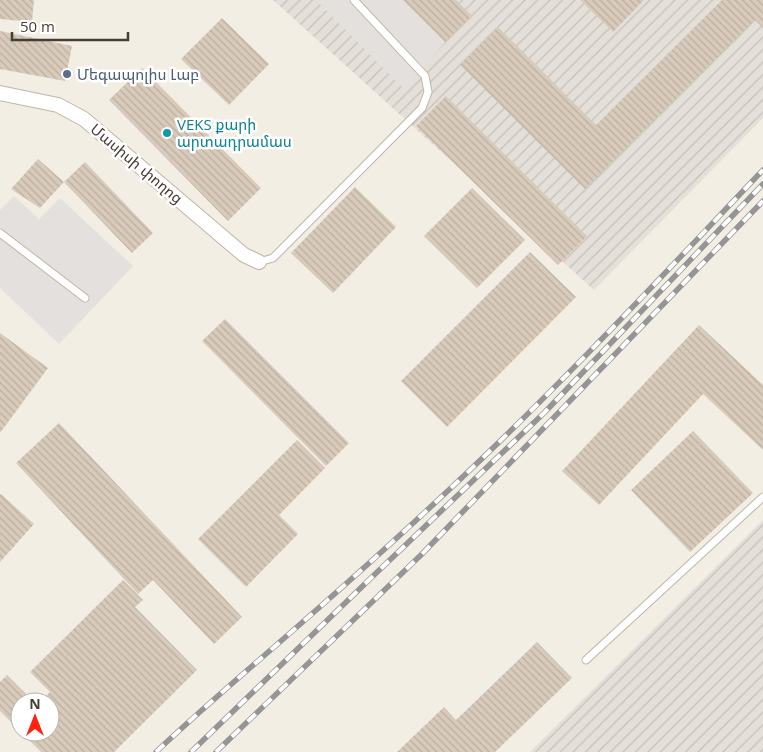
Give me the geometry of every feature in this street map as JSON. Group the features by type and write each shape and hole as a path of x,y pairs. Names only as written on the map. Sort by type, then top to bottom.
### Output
{"street":[{"name":"Մասիսի փողոց","path":"0,93 58,105 84,118 244,255 259,262"}],"lane":[{"path":"259,262 273,258 422,108 428,92 425,76 354,0"},
{"path":"0,232 85,298"},
{"path":"586,660 763,497"}],"shaded area":[{"path":"273,0 763,0 763,118 594,290"},
{"path":"316,0 403,0 445,42 405,90"},
{"path":"14,196 39,219 60,198 133,266 59,344 0,288 0,210"},
{"path":"763,520 763,752 530,752"}],"building":[{"path":"0,0 34,0 32,22 0,19"},
{"path":"403,0 456,0 472,16 445,42"},
{"path":"580,0 644,0 613,32"},
{"path":"722,0 763,0 763,28 755,20 585,189 460,65 498,27 596,125"},
{"path":"222,18 269,64 229,105 181,59"},
{"path":"0,31 72,46 65,81 0,69"},
{"path":"142,68 261,188 228,221 109,100"},
{"path":"446,96 587,236 558,265 416,126"},
{"path":"38,159 64,182 40,208 11,189"},
{"path":"85,162 153,233 132,253 64,182"},
{"path":"355,187 396,227 333,293 291,253"},
{"path":"472,188 525,240 477,288 424,236"},
{"path":"530,252 576,297 447,427 401,381"},
{"path":"225,319 349,443 326,466 202,341"},
{"path":"699,325 763,385 763,450 703,394 599,505 562,471"},
{"path":"0,333 48,368 0,433"},
{"path":"59,423 242,617 214,644 153,580 138,594 16,463"},
{"path":"693,431 753,493 690,552 631,490"},
{"path":"297,440 325,468 279,515 298,534 246,587 198,539"},
{"path":"0,495 34,524 0,562"},
{"path":"123,580 143,600 135,607 197,670 114,752 41,752 31,742 60,742 60,692 50,692 30,672"},
{"path":"537,642 572,678 495,752 397,752 444,707 456,720"},
{"path":"7,675 24,692 10,692 10,721 0,711 0,682"}],"railway":[{"path":"156,752 366,566 492,449 610,331 763,170"},
{"path":"191,752 544,413 763,184"},
{"path":"216,752 422,554 763,201"}],"place":[{"name":"Մեգապոլիս Լաբ","path":"67,74"},
{"name":"VEKS քարի արտադրամաս","path":"167,133"}]}
